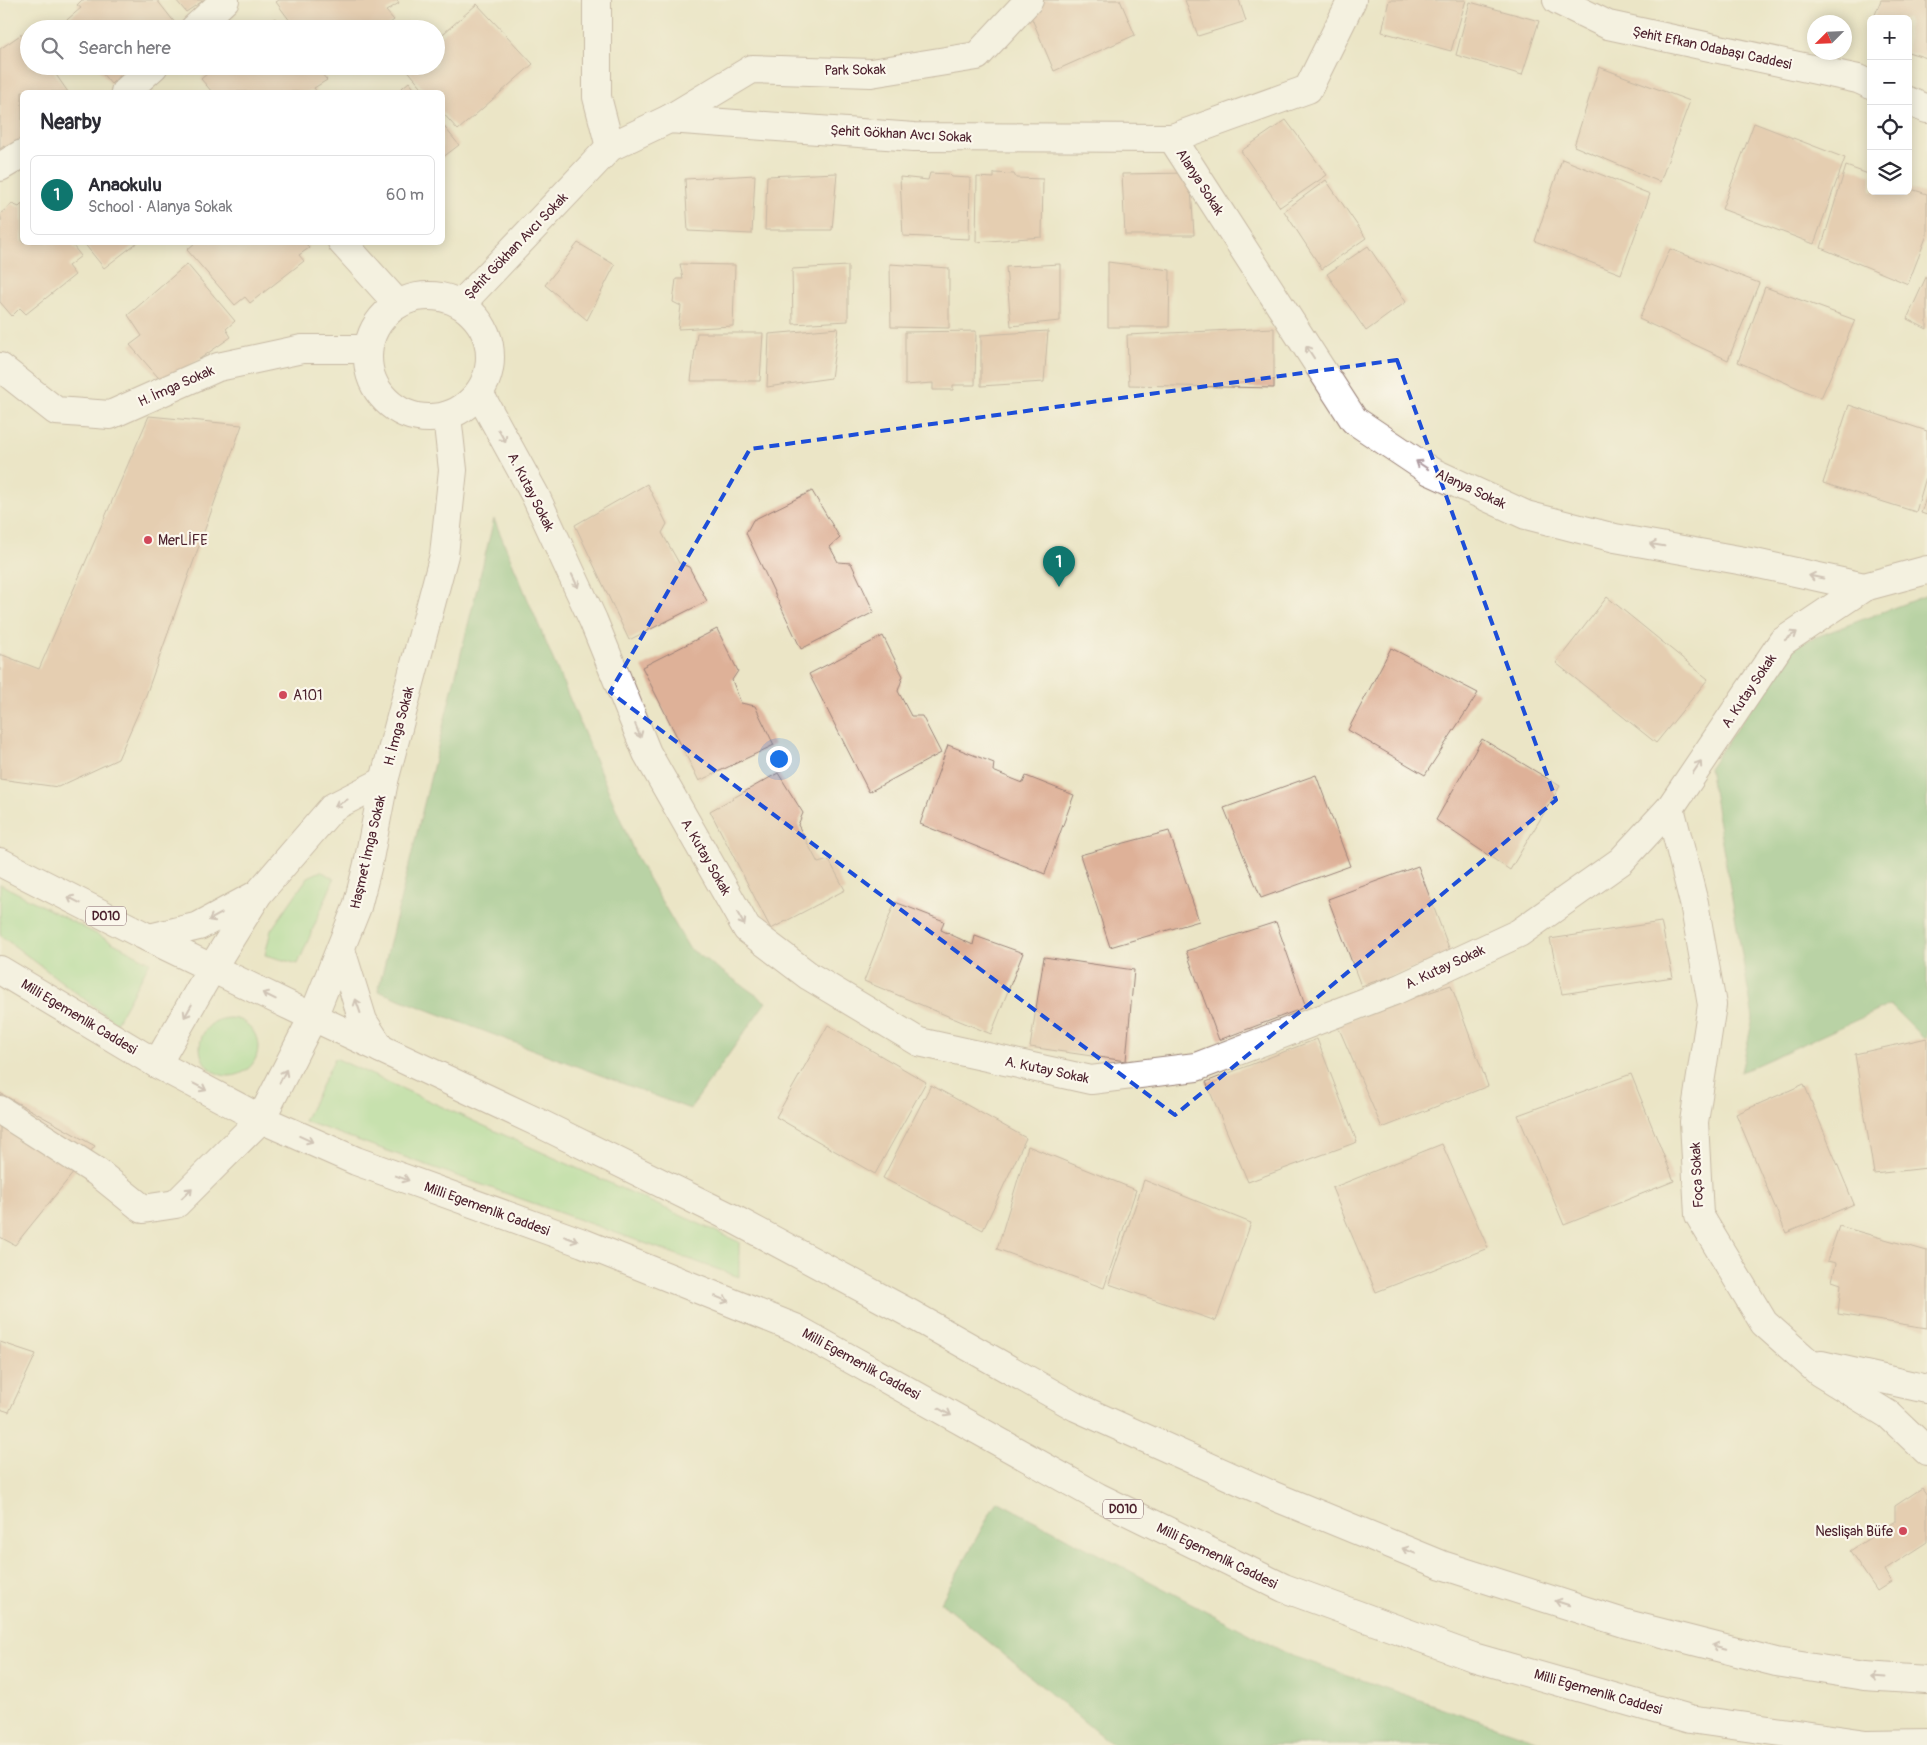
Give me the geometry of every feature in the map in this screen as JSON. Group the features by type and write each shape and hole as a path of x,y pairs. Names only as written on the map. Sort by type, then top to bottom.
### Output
{"main road":[{"path":"204,20 225,0"},
{"path":"598,0 597,97 610,147"},
{"name":"Park Sokak","path":"670,119 752,69 871,73 977,56 1029,0"},
{"name":"Şehit Gökhan Avcı Sokak","path":"461,304 610,147 670,119 914,137 1172,138 1308,90 1352,0"},
{"name":"Şehit Efkan Odabaşı Caddesi","path":"1557,0 1608,25 1858,79 1867,83"},
{"path":"127,90 144,75"},
{"path":"1912,103 1927,110"},
{"name":"Alanya Sokak","path":"1172,138 1354,420 1430,471 1526,515 1615,538 1750,562 1864,587 1927,570"},
{"path":"0,167 20,155"},
{"path":"345,245 398,304"},
{"path":"422,295 442,297 461,304 476,317 486,334 490,355 488,375 479,393 465,407 447,416 427,419 406,415 389,404 376,388 368,369 368,349 374,329 386,312 398,304 422,295"},
{"name":"H. İmga Sokak","path":"0,367 56,411 110,415 218,367 302,349 368,349"},
{"name":"A. Kutay Sokak","path":"479,393 535,495 592,620 647,753 747,929 809,976 919,1042 1091,1080 1196,1067 1394,991 1519,933 1620,861 1670,808 1782,642 1864,587"},
{"name":"H. İmga Sokak","path":"157,1064 212,968 258,894 333,807 384,781 444,555 453,470 447,416"},
{"name":"Haşmet İmga Sokak","path":"0,1110 97,1172 143,1210 176,1204 261,1119 313,1018 357,906 368,864 384,781"},
{"name":"Foça Sokak","path":"1670,808 1694,902 1712,1005 1694,1122 1699,1216 1764,1322 1818,1372 1889,1414 1927,1451"},
{"name":"D010","path":"0,862 149,938 313,1018"},
{"path":"149,938 199,926 258,894"},
{"path":"341,950 363,1020 381,1049"},
{"name":"Milli Egemenlik Caddesi","path":"0,970 157,1064"},
{"path":"313,1018 537,1122 730,1217 909,1313 1076,1407 1276,1497 1442,1565 1627,1624 1776,1662 1864,1676 1927,1680"},
{"name":"D010","path":"157,1064 261,1119"},
{"name":"Milli Egemenlik Caddesi","path":"261,1119 356,1161 583,1243 795,1328 1098,1497 1284,1588 1473,1657 1690,1718 1867,1744 1927,1743"},
{"path":"1807,1362 1927,1390"}],"highlighted area":[{"path":"1397,360 1556,800 1175,1115 610,692 750,449"}],"green space":[{"path":"494,519 638,861 689,948 766,1002 690,1109 378,991"},
{"path":"1927,595 1927,1042 1890,1005 1741,1072 1753,1018 1709,768 1795,645"},
{"path":"321,871 334,879 298,964 265,955 271,930 308,877"},
{"path":"0,884 150,962 116,1023 0,935"},
{"path":"223,1018 235,1018 250,1026 258,1041 258,1053 250,1068 235,1076 223,1076 208,1068 200,1053 200,1041 208,1026"},
{"path":"335,1058 739,1242 739,1277 304,1121"},
{"path":"997,1501 1290,1655 1550,1745 1112,1745 941,1602"}],"building":[{"path":"82,0 157,0 173,20 67,20 81,8 77,5"},
{"path":"176,0 204,0 186,12"},
{"path":"279,0 397,0 399,3 386,11 394,20 289,20 276,2"},
{"path":"1024,0 1120,0 1135,35 1054,71"},
{"path":"1185,0 1239,0 1246,21 1198,36"},
{"path":"1389,0 1466,0 1451,51 1382,32"},
{"path":"1881,0 1927,0 1927,58 1912,53 1912,15 1875,15"},
{"path":"1470,2 1539,21 1522,75 1456,55"},
{"path":"477,4 533,64 458,130 445,115 445,90 424,90 412,75 445,75 445,32"},
{"path":"20,35 20,75 56,75 67,90 20,90 20,144 8,153 4,146 0,149 0,49"},
{"path":"1599,67 1690,101 1660,182 1574,146"},
{"path":"104,75 121,75 111,84"},
{"path":"121,75 134,75 127,81"},
{"path":"206,75 323,75 327,80 314,88 316,90 210,90 201,79"},
{"path":"409,82 415,90 399,90"},
{"path":"1286,120 1327,175 1280,207 1241,151"},
{"path":"1754,123 1845,158 1814,244 1722,209"},
{"path":"445,128 459,145 445,156"},
{"path":"1562,159 1650,194 1621,274 1535,241"},
{"path":"1846,166 1867,174 1867,195 1912,195 1912,189 1927,194 1927,235 1908,284 1821,248"},
{"path":"837,173 832,230 765,230 767,176"},
{"path":"930,173 970,178 969,239 903,236 900,177 928,180"},
{"path":"994,173 1014,174 1016,178 1043,179 1042,237 976,242 977,177 994,178"},
{"path":"1190,173 1194,235 1125,235 1122,174"},
{"path":"755,175 752,234 688,231 685,179"},
{"path":"1326,180 1366,238 1322,269 1284,211"},
{"path":"12,204 20,206 20,245 72,245 81,256 68,266 75,275 26,314 20,308 12,316 0,302 0,222 2,221 0,214"},
{"path":"578,243 615,265 587,320 545,285"},
{"path":"85,245 134,245 104,268"},
{"path":"193,245 307,245 309,248 299,255 304,261 250,303 245,297 235,305 187,250"},
{"path":"1368,246 1406,302 1366,331 1327,274"},
{"path":"1670,249 1759,283 1728,360 1639,319"},
{"path":"1108,262 1170,270 1169,327 1108,327"},
{"path":"187,264 235,321 226,329 231,337 164,384 130,345 142,336 128,315"},
{"path":"680,264 735,265 733,326 678,329 681,306 673,302 676,279 683,279"},
{"path":"890,264 949,268 949,328 891,327"},
{"path":"1060,264 1060,321 1011,326 1006,267"},
{"path":"848,266 848,321 793,324 792,269"},
{"path":"1927,275 1927,329 1907,319"},
{"path":"1765,287 1855,320 1821,398 1738,362"},
{"path":"838,328 831,378 767,387 769,334"},
{"path":"1274,328 1274,388 1129,385 1127,335"},
{"path":"976,331 975,385 953,385 953,390 933,390 933,383 905,385 905,332"},
{"path":"1048,331 1044,382 981,386 981,335"},
{"path":"697,333 763,333 760,381 691,381"},
{"path":"1849,405 1927,431 1927,474 1916,512 1823,483"},
{"name":"MerLİFE","path":"149,416 242,425 146,695 118,759 58,787 0,779 0,654 39,669"},
{"path":"647,484 667,524 662,533 679,563 689,567 707,601 629,640 575,525"},
{"path":"812,491 840,538 830,547 838,562 851,563 874,612 801,649 746,533 753,520"},
{"path":"1927,495 1927,515 1921,513"},
{"path":"1607,597 1708,679 1656,743 1556,663"},
{"path":"717,629 738,671 732,680 741,703 755,706 774,745 699,781 642,667"},
{"path":"883,636 903,676 898,691 911,716 922,716 941,753 869,792 809,674"},
{"path":"1391,648 1478,693 1425,775 1348,730"},
{"path":"1482,739 1560,786 1510,870 1436,820"},
{"path":"948,745 994,763 993,771 1023,783 1026,776 1074,795 1045,874 920,824"},
{"path":"778,773 803,813 798,825 818,863 829,860 845,890 771,929 710,811"},
{"path":"1316,775 1350,866 1261,898 1224,808"},
{"path":"1169,831 1199,921 1110,947 1080,855"},
{"path":"1418,866 1452,956 1361,986 1328,899"},
{"path":"895,902 944,921 941,930 973,945 975,936 1023,953 991,1034 864,981"},
{"path":"1276,922 1306,1007 1219,1040 1186,951"},
{"path":"1661,922 1673,977 1562,994 1550,939"},
{"path":"1044,957 1134,970 1126,1061 1030,1047"},
{"path":"1451,985 1488,1086 1382,1128 1337,1024"},
{"path":"828,1025 926,1082 875,1174 776,1117"},
{"path":"1927,1038 1927,1168 1874,1174 1855,1054"},
{"path":"1317,1039 1357,1142 1248,1182 1206,1082"},
{"path":"1631,1074 1674,1181 1564,1225 1518,1115"},
{"path":"1804,1084 1854,1204 1786,1233 1736,1114"},
{"path":"931,1085 1026,1138 983,1230 883,1178"},
{"path":"0,1093 95,1146 15,1245 0,1237"},
{"path":"1442,1144 1488,1248 1376,1292 1332,1188"},
{"path":"1028,1146 1136,1190 1104,1288 997,1249"},
{"path":"1144,1180 1251,1223 1216,1321 1109,1284"},
{"path":"1839,1226 1927,1251 1927,1328 1838,1314 1841,1284 1832,1281 1836,1263 1827,1261"},
{"path":"0,1342 36,1354 9,1412 0,1409"},
{"name":"Neslişah Büfe","path":"1922,1488 1927,1495 1927,1542 1884,1570 1891,1582 1877,1591 1850,1551 1895,1521 1895,1506"}],"place":[{"name":"MerLİFE","path":"148,540"},
{"name":"Anaokulu","path":"1059,587"},
{"name":"A101","path":"283,695"},
{"name":"Neslişah Büfe","path":"1903,1531"}]}
